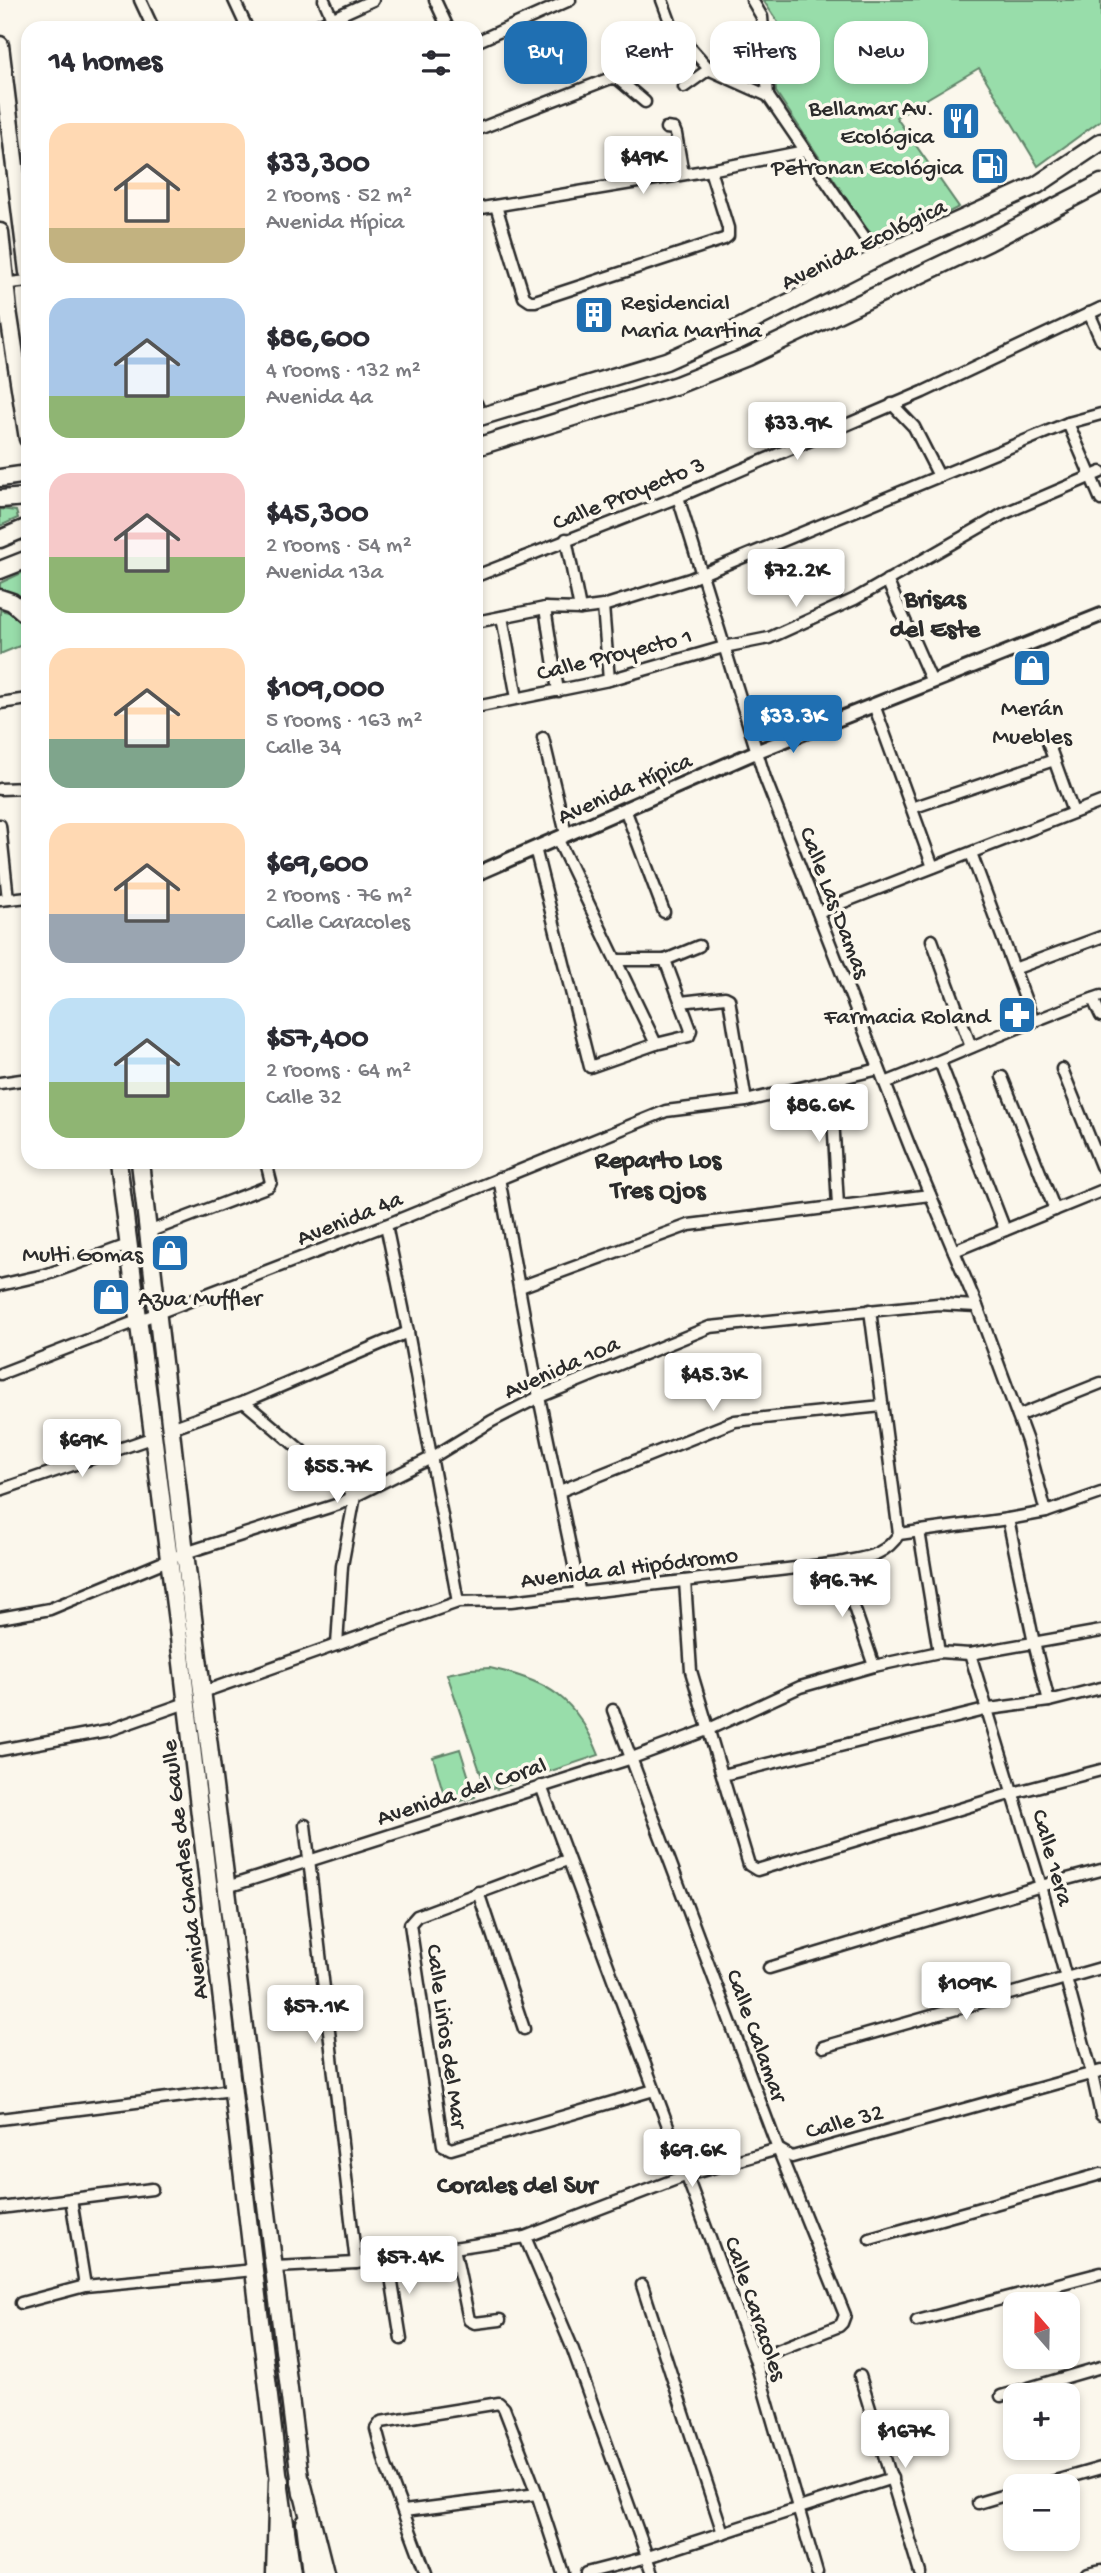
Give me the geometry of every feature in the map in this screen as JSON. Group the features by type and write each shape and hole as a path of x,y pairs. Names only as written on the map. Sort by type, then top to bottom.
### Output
{"highway":[{"path":"276,2573 279,2481"},
{"path":"301,2482 324,2573"}],"main road":[{"path":"0,45 21,215"},
{"name":"Avenida Ecológica","path":"483,411 666,361 735,330 878,257 1037,185 1101,142"},
{"path":"483,445 677,385 747,357 989,242 1101,183"},
{"path":"0,232 3,284 21,396"},
{"path":"0,478 21,475"},
{"path":"0,499 21,498"},
{"path":"0,539 21,530"},
{"path":"0,570 21,562"},
{"path":"0,598 12,602 21,610"},
{"name":"Avenida Charles de Gaulle","path":"119,1169 292,2573"},
{"name":"Avenida Charles de Gaulle","path":"142,1169 185,1553 311,2573"}],"street":[{"path":"140,0 150,21"},
{"path":"234,0 244,21"},
{"path":"324,0 332,18"},
{"path":"326,21 373,0"},
{"path":"435,0 445,21"},
{"path":"662,0 672,27 710,70 684,87"},
{"path":"752,0 763,21"},
{"path":"483,39 565,1"},
{"path":"483,127 611,78 618,79 645,102"},
{"path":"741,84 768,96"},
{"path":"767,84 768,96 878,257"},
{"path":"666,128 674,129 676,134 683,174"},
{"path":"483,208 710,170 805,151"},
{"path":"496,206 524,297 535,301 724,239 728,236 727,228 710,170"},
{"path":"3,284 21,282"},
{"name":"Calle Proyecto 3","path":"483,573 678,497 923,392 1101,308"},
{"path":"1089,313 1101,340"},
{"path":"892,404 914,427 939,476"},
{"path":"483,621 545,608 603,606 654,592 1068,423 1101,414"},
{"path":"1068,423 1096,474 1101,500"},
{"name":"Calle Proyecto 1","path":"483,705 609,680 724,647 769,638 855,599 1003,514 1096,474"},
{"name":"Calle Las Damas","path":"678,497 765,778 879,1069 977,1306 1027,1441 1046,1512"},
{"path":"566,539 580,608"},
{"path":"887,580 932,682"},
{"path":"603,606 609,680"},
{"path":"545,608 558,691"},
{"name":"Avenida Hípica","path":"483,871 758,751 1101,615"},
{"path":"502,617 517,698"},
{"path":"0,703 21,700"},
{"path":"874,705 933,867"},
{"path":"543,738 562,836 656,1044"},
{"path":"1047,740 1073,812"},
{"path":"912,808 1054,760"},
{"path":"0,789 21,788"},
{"path":"818,912 1101,802"},
{"path":"625,809 664,912"},
{"path":"0,825 4,900"},
{"path":"535,848 590,1067 690,1034 665,960"},
{"path":"971,853 1033,1020"},
{"path":"1014,969 1101,937"},
{"path":"932,940 971,1047"},
{"path":"616,960 665,960 699,946"},
{"path":"681,1002 724,997 729,999 746,1101"},
{"path":"885,1083 940,1062 1033,1020 1097,997 1101,1016"},
{"path":"940,1062 1005,1230"},
{"name":"Avenida 4a","path":"0,1374 386,1226 666,1111 746,1101 879,1069"},
{"path":"1062,1069 1101,1166"},
{"path":"1002,1077 1055,1210"},
{"path":"0,1083 21,1080"},
{"path":"831,1080 838,1206"},
{"path":"148,1232 269,1186 271,1182 268,1169"},
{"path":"499,1178 539,1397 580,1594"},
{"path":"954,1251 1101,1191"},
{"path":"520,1287 689,1225 930,1195"},
{"path":"386,1226 458,1602"},
{"path":"0,1285 48,1274 128,1245"},
{"name":"Avenida 10a","path":"0,1618 50,1609 168,1559 339,1504 432,1457 539,1397 710,1327 938,1304 977,1306"},
{"path":"870,1310 899,1534"},
{"path":"171,1428 244,1402 408,1332"},
{"path":"1018,1416 1101,1384"},
{"path":"244,1402 355,1496 342,1566 337,1644"},
{"path":"560,1491 736,1421 882,1406"},
{"path":"0,1490 154,1437"},
{"name":"Avenida al Hipódromo","path":"203,1692 458,1602 512,1601 839,1563 879,1553 890,1547 899,1534 1046,1512 1101,1493"},
{"path":"1007,1519 1049,1701"},
{"path":"919,1531 939,1652"},
{"path":"839,1563 874,1666"},
{"path":"685,1581 691,1671 749,1865 757,1870 1013,1793 1101,1770"},
{"name":"Avenida del Coral","path":"227,1887 632,1758 707,1730 800,1687 874,1666 939,1652 970,1654 1101,1631"},
{"name":"Calle 1era","path":"970,1654 989,1709 1097,2072 1101,2115"},
{"path":"723,1775 989,1709 1049,1701 1101,1688"},
{"path":"0,1751 109,1730 186,1703"},
{"name":"Calle Calamar","path":"613,1710 778,2150 845,2315 839,2326 755,2359"},
{"name":"Calle Caracoles","path":"541,1786 755,2359 817,2573"},
{"path":"305,1825 356,2263"},
{"name":"Calle Lirios del Mar","path":"567,1860 417,1916 410,1924 443,2145 451,2149 654,2090"},
{"path":"769,1968 1041,1885 1101,1870"},
{"path":"478,1892 524,2029"},
{"path":"823,2047 1101,1968"},
{"name":"Calle 32","path":"275,2267 356,2263 525,2237 687,2175 778,2150 792,2157 1097,2072"},
{"path":"0,2119 232,2090"},
{"path":"870,2239 1101,2174"},
{"path":"0,2208 152,2189"},
{"path":"71,2199 85,2286"},
{"path":"525,2237 572,2347 653,2573"},
{"path":"454,2248 469,2320 475,2323 500,2320"},
{"path":"388,2258 401,2339"},
{"path":"21,2303 85,2286 254,2270"},
{"path":"917,2321 1101,2273"},
{"path":"642,2285 723,2533"},
{"path":"1001,2396 1101,2367"},
{"path":"860,2376 920,2573"},
{"path":"426,2573 386,2466 377,2425 381,2422 499,2403 504,2408 537,2494 563,2573"},
{"path":"1080,2474 1101,2468"},
{"path":"586,2573 648,2557 892,2478"},
{"path":"404,2511 537,2494"},
{"path":"978,2502 1003,2495"},
{"path":"1088,2573 1101,2570"}],"green space":[{"path":"763,0 1101,0 1101,120 1038,166 979,68 896,117 959,207 893,241 877,239 866,228 776,92 775,84 820,84 820,21 777,21"},
{"path":"0,509 16,511 18,518 0,526"},
{"path":"21,573 21,600 16,596 0,594 0,583"},
{"path":"0,610 17,614 21,618 21,645 0,654"},
{"path":"490,1668 529,1679 558,1695 581,1719 599,1755 497,1789 488,1786 483,1780 447,1674"},
{"path":"460,1749 475,1797 447,1805 433,1757"}],"place":[{"name":"Bellamar Av. Ecológica","path":"961,121"},
{"name":"Petronan Ecológica","path":"990,166"},
{"name":"Residencial Maria Martina","path":"594,315"},
{"name":"Merán Muebles","path":"1032,668"},
{"name":"Farmacia Roland","path":"1017,1015"},
{"name":"Multi Gomas","path":"170,1253"},
{"name":"Azua Muffler","path":"111,1297"}],"district":[{"name":"Brisas del Este","path":"935,612"},
{"name":"Reparto Los Tres Ojos","path":"658,1173"},
{"name":"Corales del Sur","path":"517,2183"}]}
